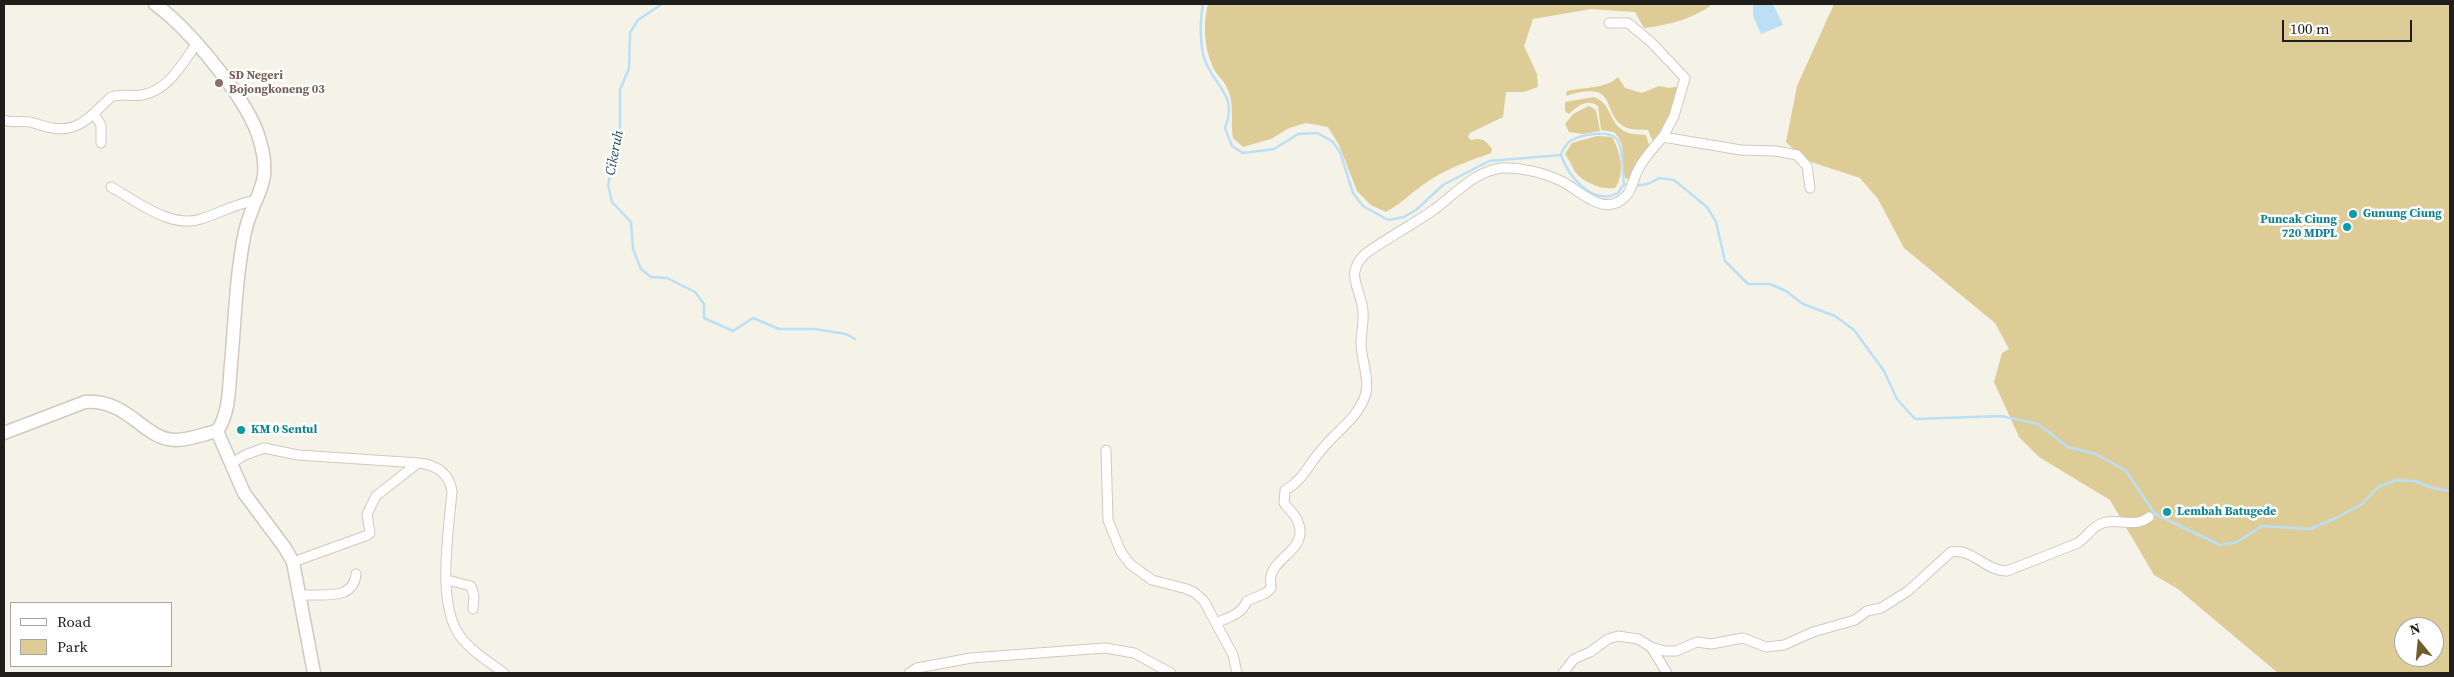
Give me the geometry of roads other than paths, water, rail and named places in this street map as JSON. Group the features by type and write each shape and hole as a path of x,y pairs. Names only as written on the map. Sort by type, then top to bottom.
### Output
{"street":[{"path":"154,4 179,23 197,44 254,122 266,170 263,188 245,232 229,386 222,420 217,430 244,493 285,548 293,562 317,673"},
{"path":"1216,623 1243,610 1247,601 1266,593 1272,588 1271,575 1281,561 1293,551 1300,533 1298,520 1284,503 1285,490 1300,480 1322,448 1350,422 1364,398 1366,378 1361,345 1363,310 1354,278 1359,260 1398,231 1434,209 1467,183 1484,173 1501,168 1536,172 1554,178 1582,196 1607,205 1621,200 1630,190 1638,169 1663,137 1674,116 1685,78 1651,42 1628,23 1609,22"},
{"path":"5,123 26,121 66,130 79,125 94,114 111,96 142,95 161,88 173,76 197,44"},
{"path":"94,114 101,125 101,143"},
{"path":"1663,137 1741,150 1776,151 1796,155 1807,166 1810,188"},
{"path":"112,187 169,218 183,222 200,219 237,204 257,200"},
{"path":"4,434 85,402 95,401 120,408 155,434 164,438 175,440 217,430"},
{"path":"230,464 245,454 264,448 298,455 429,464 438,469 451,484 447,580 450,607 459,634 472,648 504,673"},
{"path":"1106,450 1108,520 1121,552 1130,564 1152,580 1196,593 1204,601 1233,655 1237,673"},
{"path":"293,562 368,535 370,533 367,514 376,496 419,463"},
{"path":"1563,673 1574,659 1590,652 1608,639 1618,636 1638,639 1651,647 1664,651 1676,650 1697,642 1711,644 1743,638 1766,647 1784,645 1813,632 1856,620 1867,611 1881,608 1908,591 1951,552 1960,550 1998,571 2007,571 2078,543 2084,539 2088,532 2105,522 2134,524 2149,518"},
{"path":"301,595 344,593 354,585 356,574"},
{"path":"447,580 471,586 474,596 473,609"},
{"path":"1651,647 1666,673"},
{"path":"909,673 917,668 971,658 1100,648 1134,653 1171,673"}],"water":[{"path":"1753,4 1773,4 1783,25 1761,34 1753,16"}],"waterway":[{"name":"Cikeruh","path":"662,4 638,20 630,33 629,68 620,90 620,129 608,185 612,202 631,222 633,249 641,269 651,277 667,278 695,292 704,304 704,318 733,331 753,318 779,329 814,329 846,334 855,339"},
{"path":"1203,4 1201,35 1204,59 1228,101 1229,109 1225,128 1232,146 1243,153 1274,149 1298,134 1317,133 1332,141 1340,152 1353,193 1363,206 1388,220 1404,217 1416,210 1443,185 1489,161 1561,155 1575,180 1582,187 1599,196 1618,193 1624,184 1642,185 1651,183 1659,178 1674,180 1707,207 1716,222 1725,261 1748,284 1770,284 1786,291 1803,304 1835,316 1854,330 1884,371 1897,399 1915,419 2001,416 2038,424 2068,447 2096,454 2126,471 2155,514 2220,545 2237,542 2262,526 2310,529 2362,504 2378,487 2397,480 2415,481 2433,488 2450,491"},
{"path":"1561,154 1569,142 1581,137 1595,134 1614,137 1618,141 1621,151 1624,184"}],"place":[{"name":"SD Negeri Bojongkoneng 03","path":"219,83"},
{"name":"Gunung Ciung","path":"2353,214"},
{"name":"Puncak Ciung 720 MDPL","path":"2347,227"},
{"name":"KM 0 Sentul","path":"241,430"},
{"name":"Lembah Batugede","path":"2167,512"}]}
